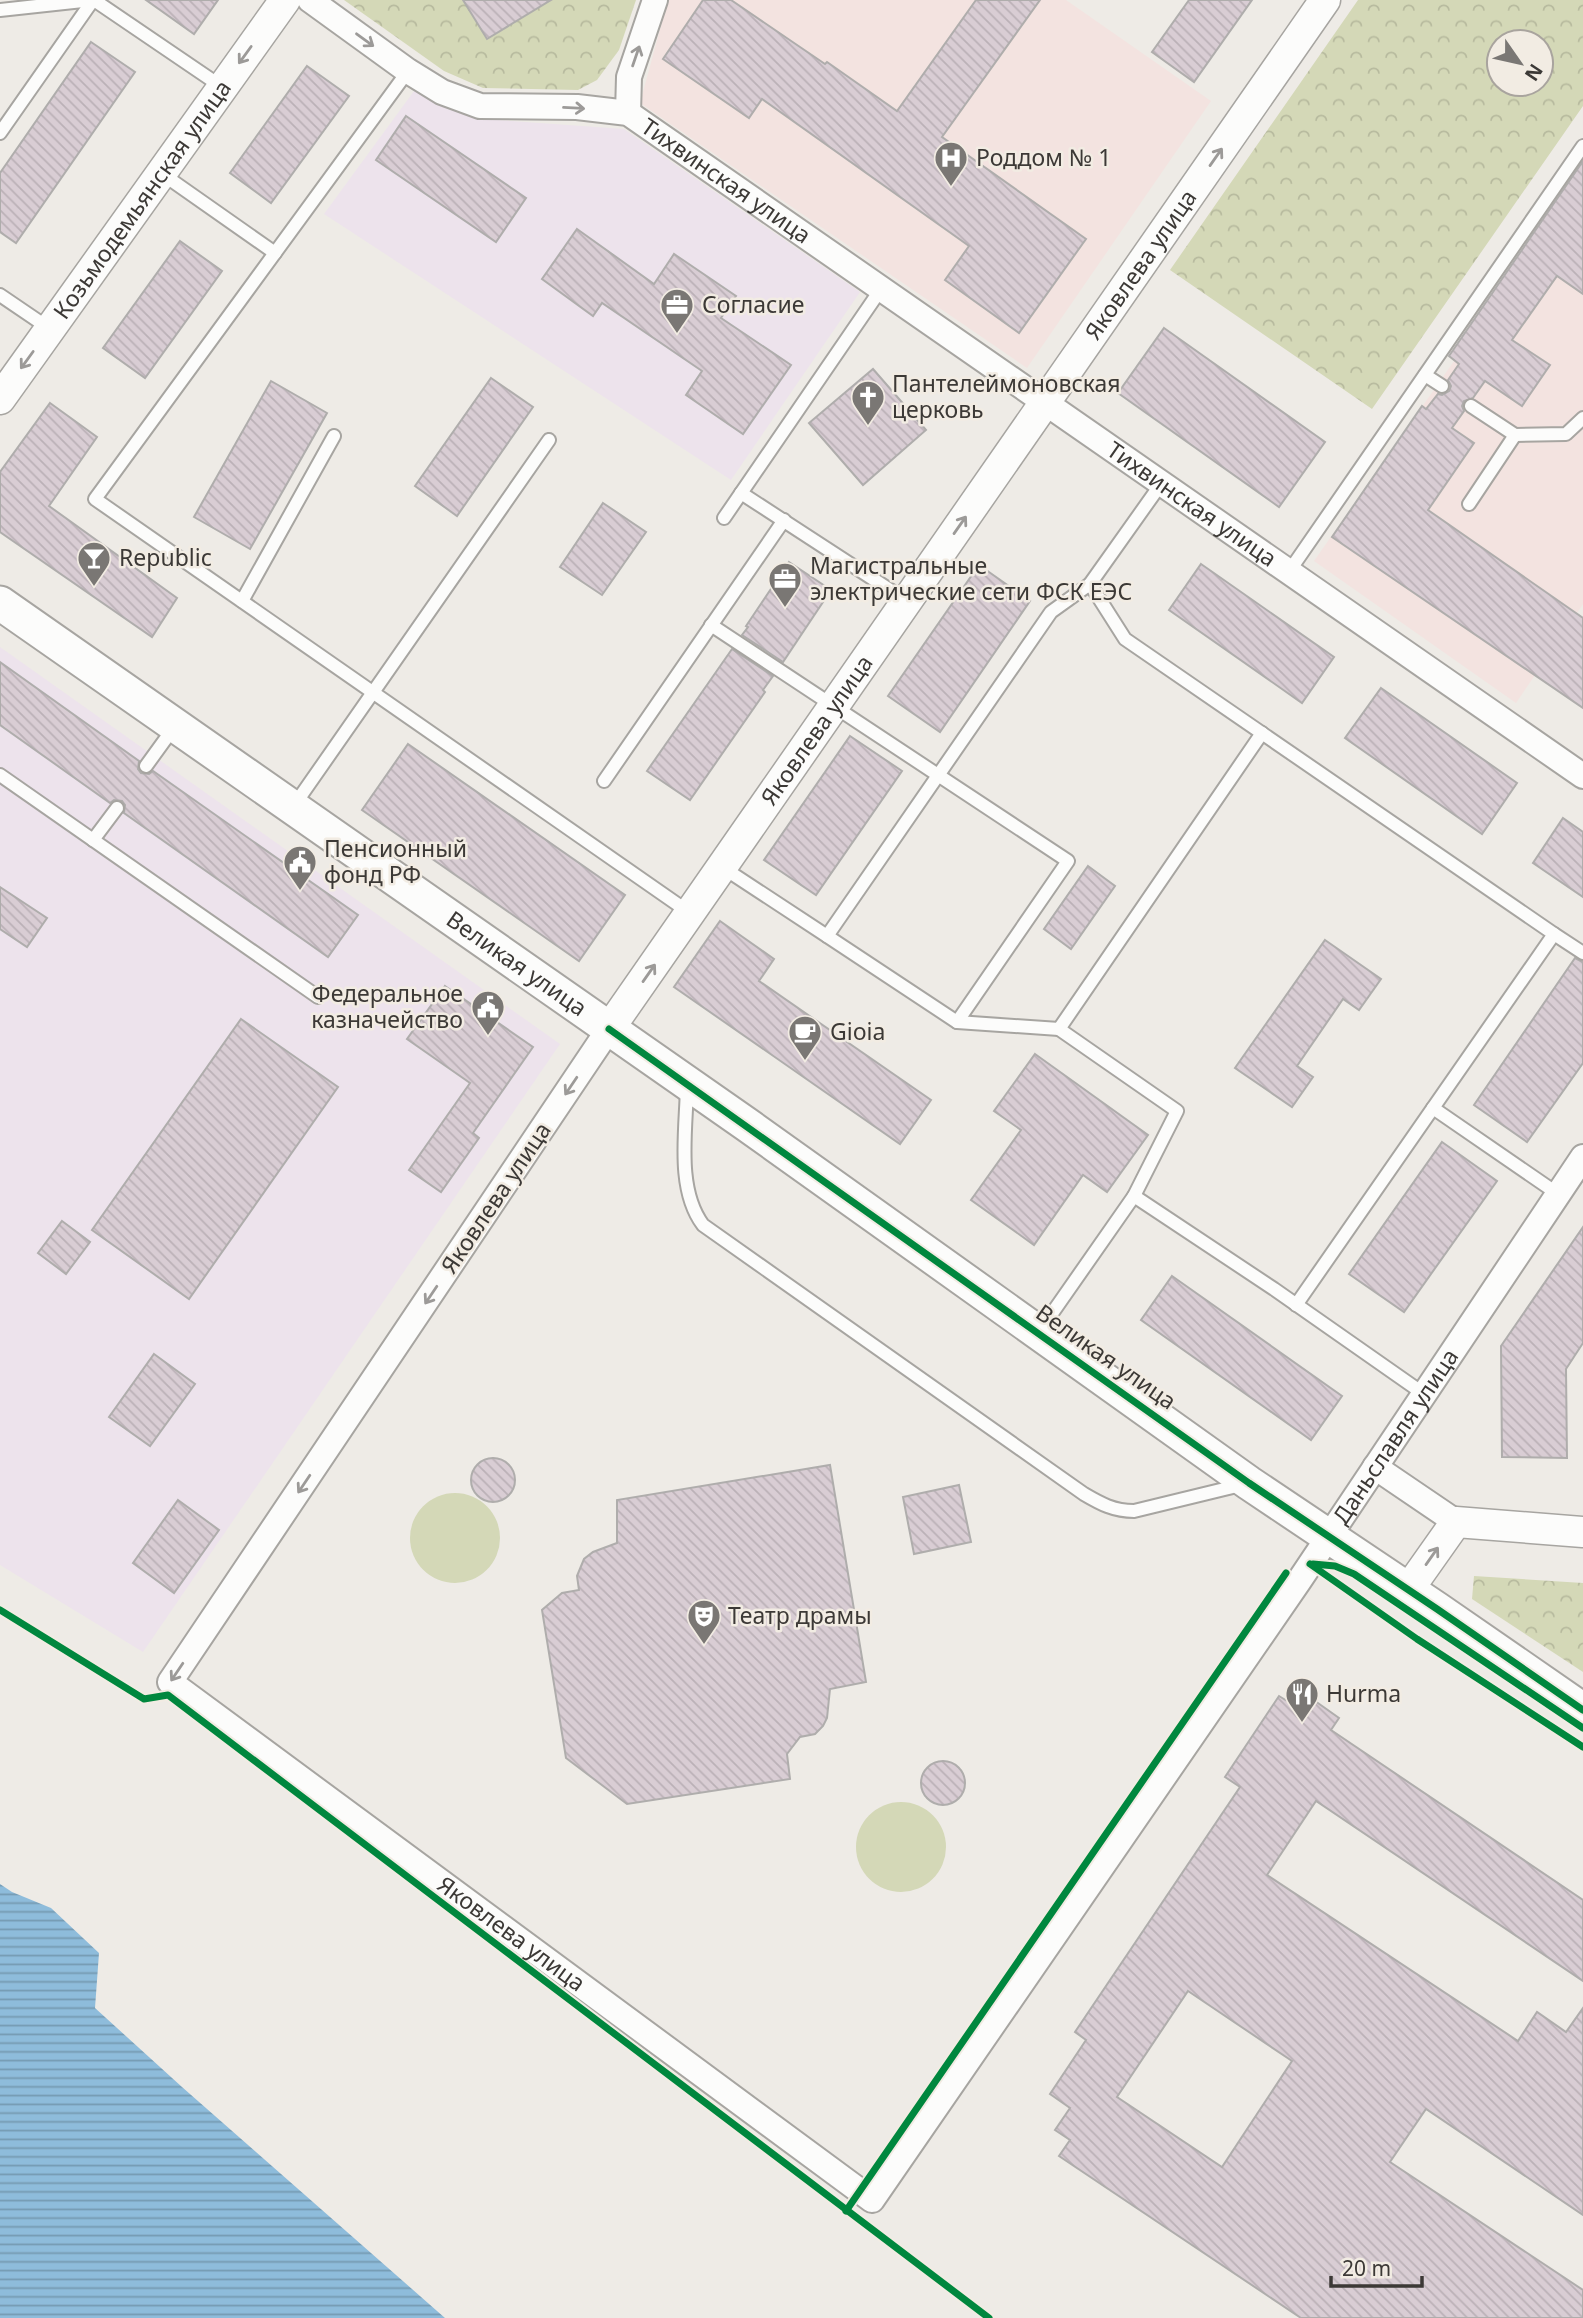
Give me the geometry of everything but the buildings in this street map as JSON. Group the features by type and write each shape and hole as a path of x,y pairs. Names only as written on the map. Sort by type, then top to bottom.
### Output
{"main road":[{"name":"Великая улица","path":"0,603 687,1083 1249,1483 1583,1710"}],"street":[{"name":"Козьмодемьянская улица","path":"0,398 285,0"},
{"name":"Тихвинская улица","path":"310,0 408,71 442,92 480,106 577,107 628,113 1583,776"},
{"name":"Тихвинская улица","path":"628,113 629,77 655,0"},
{"name":"Яковлева улица","path":"872,2200 170,1682 609,1029 1325,0"},
{"name":"Даньславля улица","path":"872,2200 1329,1537 1583,1157"},
{"path":"1375,1467 1456,1522 1583,1532"},
{"path":"1408,1590 1456,1522"}],"lane":[{"path":"0,133 93,0"},
{"path":"0,10 93,0 222,87"},
{"path":"408,71 95,499 690,913"},
{"path":"1288,573 1583,146"},
{"path":"161,173 275,253"},
{"path":"724,518 881,289"},
{"path":"0,295 50,329"},
{"path":"1425,375 1442,386"},
{"path":"1471,406 1515,435 1566,434 1583,418"},
{"path":"1469,503 1515,435"},
{"path":"242,601 334,436"},
{"path":"293,807 550,440"},
{"path":"827,936 1051,612 1090,584 1161,484"},
{"path":"741,493 907,602"},
{"path":"604,781 784,520"},
{"path":"1090,584 1125,639 1583,953"},
{"path":"711,625 1068,861 957,1022"},
{"path":"146,766 175,726"},
{"path":"1059,1029 1262,733"},
{"path":"0,775 318,997"},
{"path":"93,840 117,808"},
{"path":"722,867 957,1022 1059,1029 1177,1111 1134,1196 1039,1332"},
{"path":"1296,1305 1553,934"},
{"path":"687,1083 686,1181 690,1203 703,1225 1084,1494 1109,1508 1134,1511 1249,1483"},
{"path":"1433,1108 1558,1194"},
{"path":"1134,1196 1424,1394"}],"shaded area":[{"path":"668,0 1066,0 1211,101 1027,368 640,103"},
{"path":"417,87 498,120 624,129 860,292 731,480 324,214"},
{"path":"1583,177 1583,604 1516,703 1314,561"},
{"path":"0,647 560,1044 143,1652 0,1565"}],"green space":[{"path":"344,0 636,0 619,50 597,80 578,90 483,88 444,71"},
{"path":"1358,0 1583,0 1583,106 1372,409 1170,270"},
{"path":"455,1493 472,1496 487,1506 497,1521 500,1538 497,1555 487,1570 472,1580 455,1583 438,1580 423,1570 413,1555 410,1538 413,1521 423,1506 438,1496"},
{"path":"1474,1576 1583,1583 1583,1672 1472,1599"},
{"path":"901,1802 918,1805 933,1815 943,1830 946,1847 943,1864 933,1879 918,1889 901,1892 884,1889 869,1879 859,1864 856,1847 859,1830 869,1815 884,1805"}],"water":[{"path":"0,1884 12,1892 51,1908 99,1953 95,2008 445,2318 0,2318"}],"cycle path":[{"path":"609,1029 1249,1483 1583,1710"},
{"path":"1310,1564 1417,1639 1583,1747"},
{"path":"1313,1564 1335,1566 1354,1574 1583,1728"},
{"path":"846,2211 1286,1573"},
{"path":"0,1610 144,1699 168,1695 989,2318"}],"place":[{"name":"Роддом № 1","path":"951,188"},
{"name":"Согласие","path":"677,335"},
{"name":"Пантелеймоновская церковь","path":"868,427"},
{"name":"Republic","path":"94,588"},
{"name":"Магистральные электрические сети ФСК ЕЭС","path":"785,609"},
{"name":"Пенсионный фонд РФ","path":"300,892"},
{"name":"Федеральное казначейство","path":"488,1037"},
{"name":"Gioia","path":"805,1062"},
{"name":"Театр драмы","path":"704,1646"},
{"name":"Hurma","path":"1302,1724"}]}
